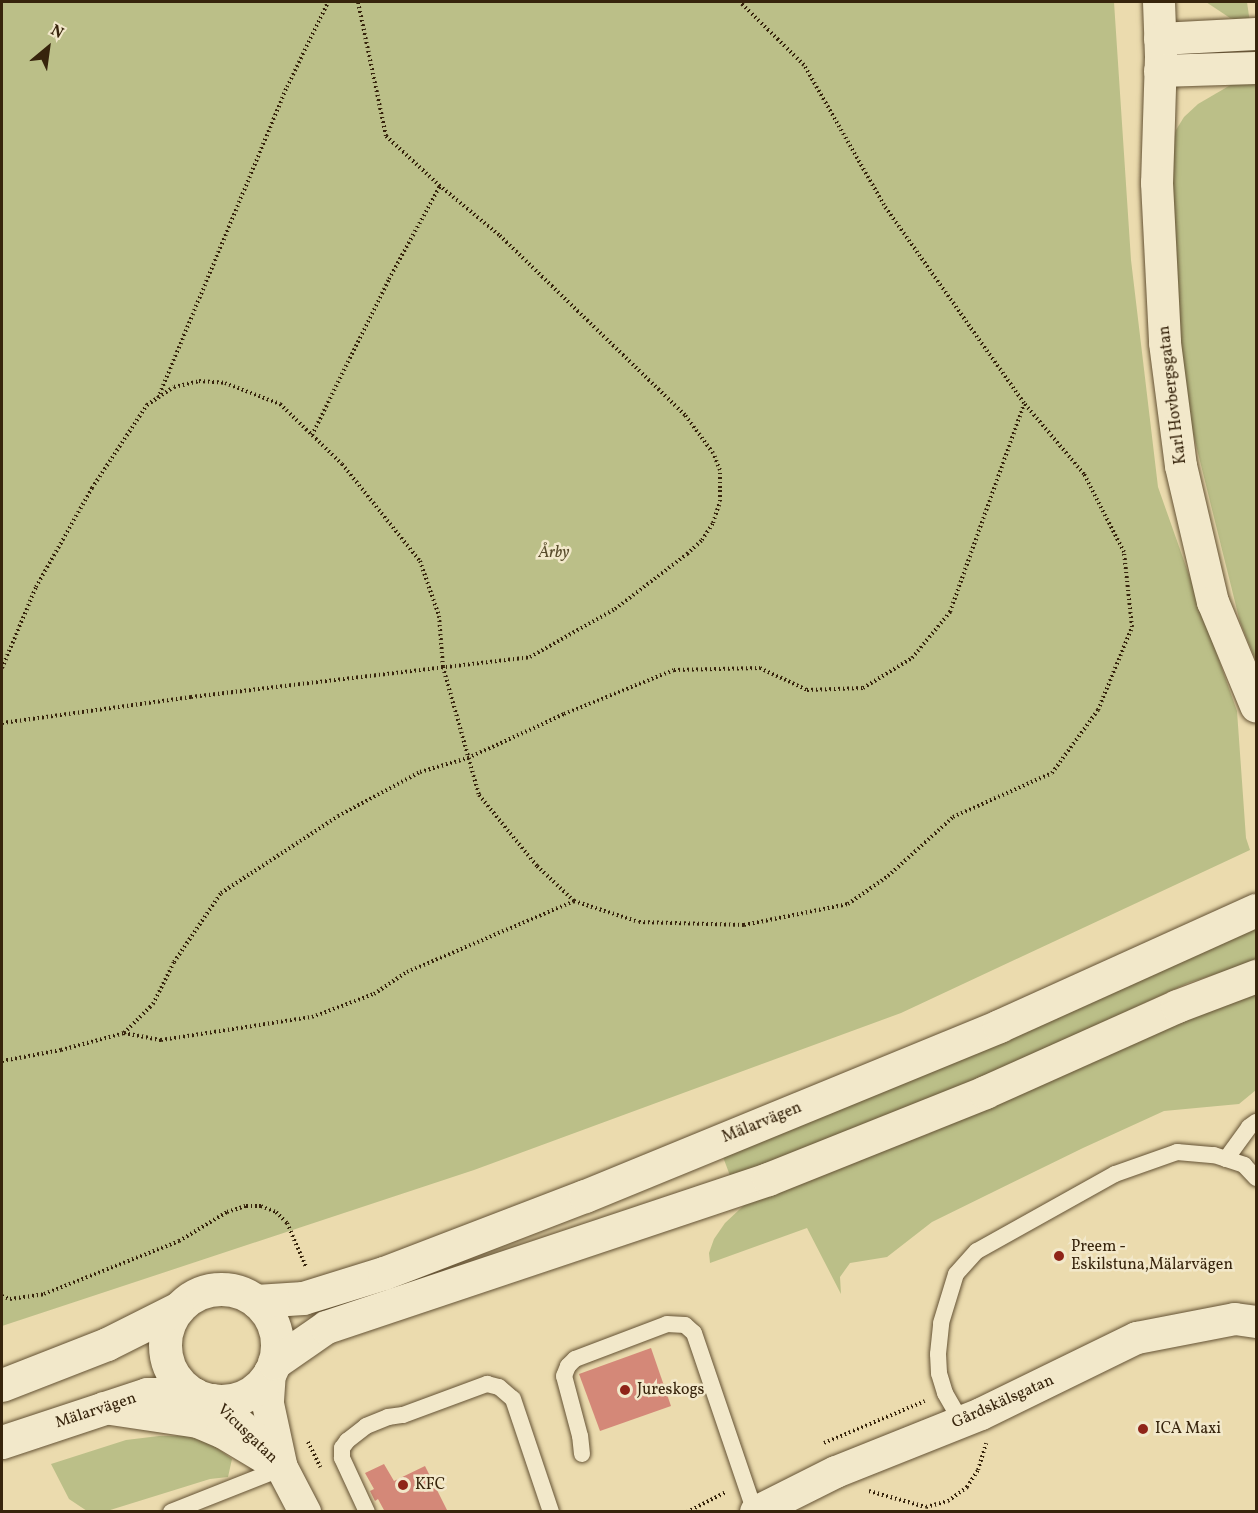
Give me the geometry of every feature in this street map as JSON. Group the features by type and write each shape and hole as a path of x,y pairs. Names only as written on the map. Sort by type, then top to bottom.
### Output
{"main road":[{"name":"Mälarvägen","path":"256,1301 303,1298 384,1273 585,1196 999,1026 1257,910"},
{"path":"177,1309 165,1336 166,1356 172,1374 203,1397 241,1397 258,1387 272,1368 326,1327 768,1179 985,1092 1177,1006 1257,976"},
{"path":"2,1385 108,1344 177,1309 192,1297 210,1289 239,1292 256,1301 273,1324 277,1344 272,1368"},
{"name":"Mälarvägen","path":"2,1442 147,1394 203,1397"}],"street":[{"name":"Karl Hovbergsgatan","path":"1159,2 1157,183 1165,343 1180,466 1213,602 1257,706"},
{"path":"1160,39 1257,34"},
{"path":"1160,71 1257,68"},
{"name":"Gårdskälsgatan","path":"756,1512 836,1472 961,1421 1137,1338 1235,1319 1257,1322"},
{"name":"Vicusgatan","path":"272,1368 267,1404 282,1468"},
{"name":"Vicusgatan","path":"203,1397 255,1438 282,1468 305,1512"},
{"name":"Vicusgatan","path":"104,1408 165,1415 198,1422 222,1432 282,1468"}],"lane":[{"path":"1226,1159 1250,1127 1257,1122"},
{"path":"961,1421 945,1393 939,1373 938,1353 941,1323 956,1274 976,1251 1115,1174 1177,1152 1214,1155 1244,1165 1257,1178"},
{"path":"582,1454 580,1436 564,1376 568,1366 575,1359 676,1323 694,1333 723,1411 731,1445 756,1512"},
{"path":"367,1512 342,1458 342,1448 347,1441 358,1435 366,1426 377,1421 403,1415 487,1384 505,1390 513,1399 551,1512"},
{"path":"171,1512 282,1468"}],"path":[{"path":"157,398 283,98 328,2"},
{"path":"2,723 191,696 530,657 615,609 702,540 713,523 720,501 720,470 713,453 685,415 499,235 387,136 358,2"},
{"path":"2,666 36,587 92,488 147,405 174,387 199,381 225,383 280,404 342,464 420,561 439,616 443,667 479,795 537,866 574,901 639,922 744,925 848,904 888,876 953,817 1052,772 1098,710 1132,627 1124,552 1084,474 1024,403 884,206 804,65 740,2"},
{"path":"312,435 390,279 441,186"},
{"path":"124,1033 153,1004 174,962 222,893 338,816 420,772 468,758 564,714 674,670 760,668 807,690 862,688 912,658 950,612 1024,403"},
{"path":"2,1061 62,1050 124,1033 161,1040 312,1017 374,994 407,972 574,901"},
{"path":"926,1508 948,1501 967,1487 978,1470 987,1440"},
{"path":"868,1490 926,1508 932,1512"}],"green space":[{"name":"Årby","path":"2,2 1114,2 1131,260 1158,487 1237,711 1246,838 1250,850 901,1013 474,1170 2,1326"},
{"path":"1206,2 1247,2 1250,23 1230,18"},
{"path":"1256,81 1256,661 1240,622 1192,429 1180,352 1171,146 1176,130 1184,117 1198,104 1234,83"},
{"path":"1256,922 1256,961 1188,983 989,1074 732,1181 723,1157"},
{"path":"1256,993 1256,1090 1239,1104 1164,1111 1083,1148 932,1222 887,1257 850,1263 840,1277 841,1294 807,1228 710,1263 709,1253 714,1239 725,1223 755,1195 928,1134 1223,1002"},
{"path":"186,1436 210,1443 232,1459 228,1477 210,1479 107,1511 87,1511 69,1499 51,1464 126,1440"}],"building":[{"name":"Jureskogs","path":"651,1348 671,1406 600,1431 579,1374"},
{"name":"KFC","path":"384,1464 394,1481 425,1466 448,1512 385,1512 378,1499 375,1501 370,1491 374,1489 365,1473"}],"place":[{"name":"Preem - Eskilstuna,Mälarvägen","path":"1059,1256"},
{"name":"Jureskogs","path":"625,1390"},
{"name":"ICA Maxi","path":"1143,1429"},
{"name":"KFC","path":"403,1485"}]}
